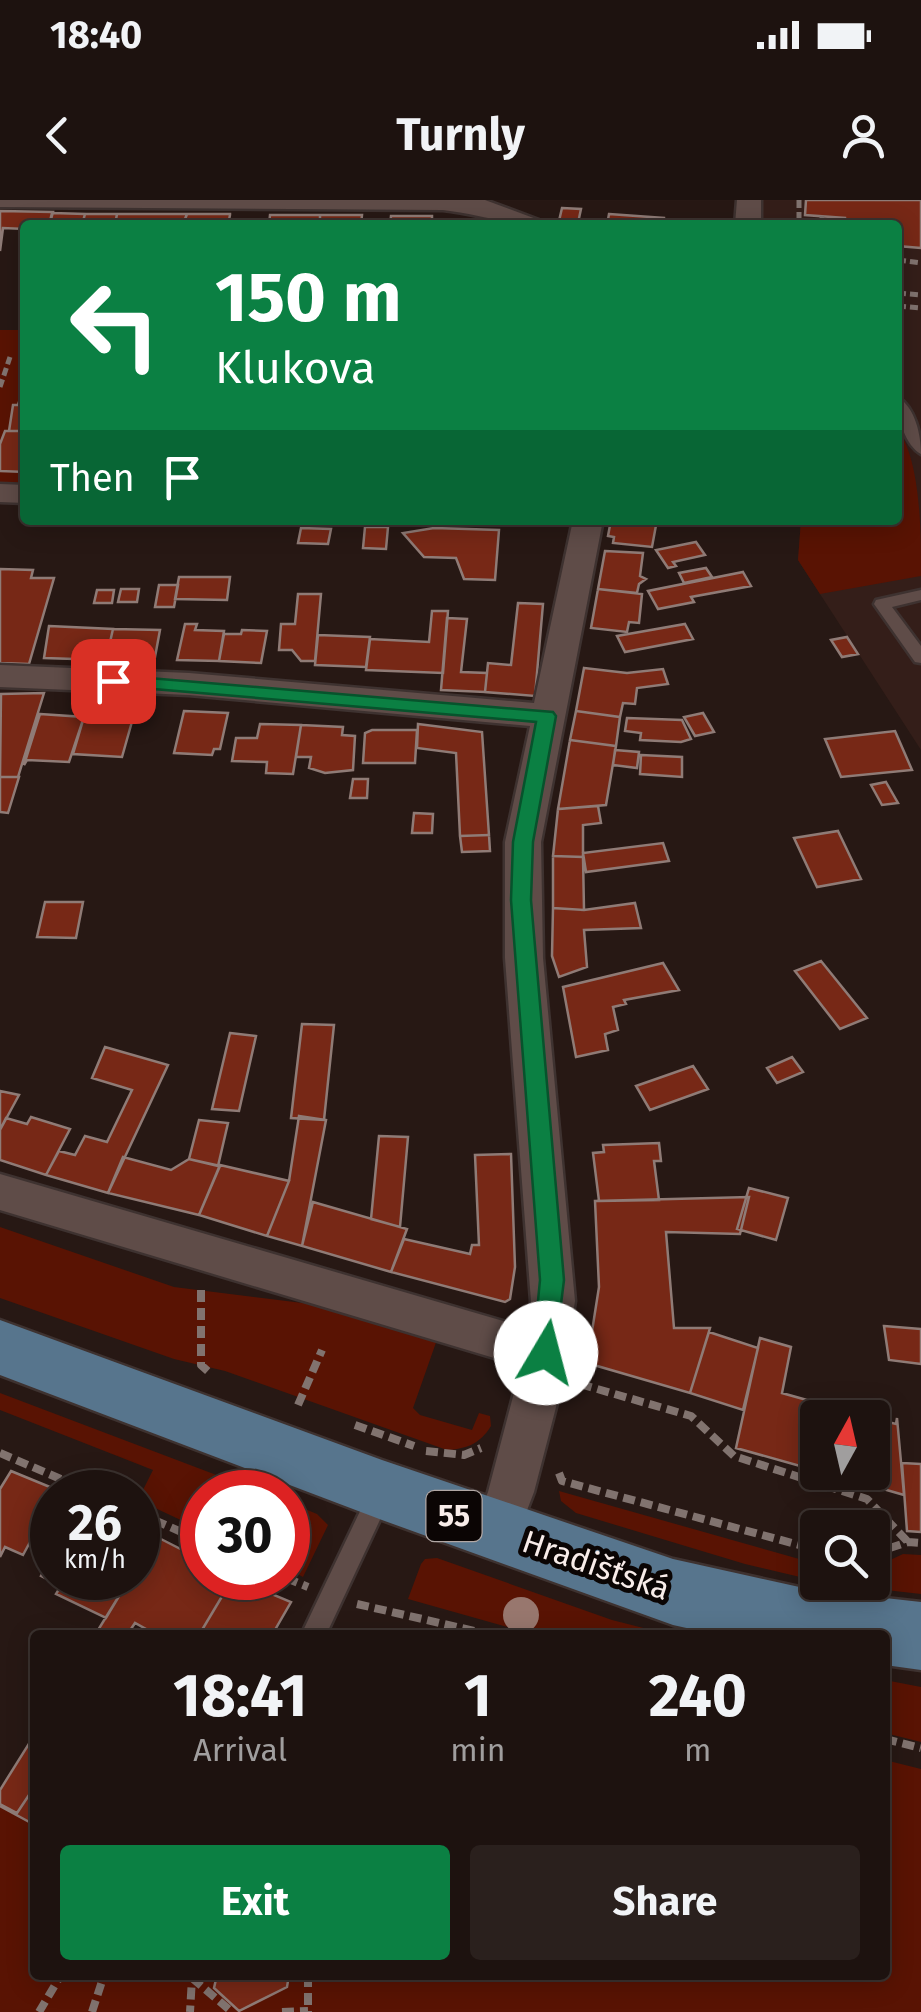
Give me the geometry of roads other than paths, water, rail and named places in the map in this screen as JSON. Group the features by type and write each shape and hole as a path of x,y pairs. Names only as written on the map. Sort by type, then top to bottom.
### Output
{"main road":[{"name":"Hradišťská","path":"0,1347 382,1490 674,1592 813,1623 871,1630"},
{"name":"Hradišťská","path":"890,1632 921,1636"}],"street":[{"path":"0,200 459,204 503,211 520,220"},
{"path":"496,1531 566,1367 552,1280 521,900 523,842 587,525"},
{"path":"0,676 188,684 547,716"},
{"path":"0,1192 566,1367"}],"lane":[{"path":"902,410 921,450"},
{"path":"921,595 882,604 921,658"},
{"path":"315,1630 382,1490"}]}
